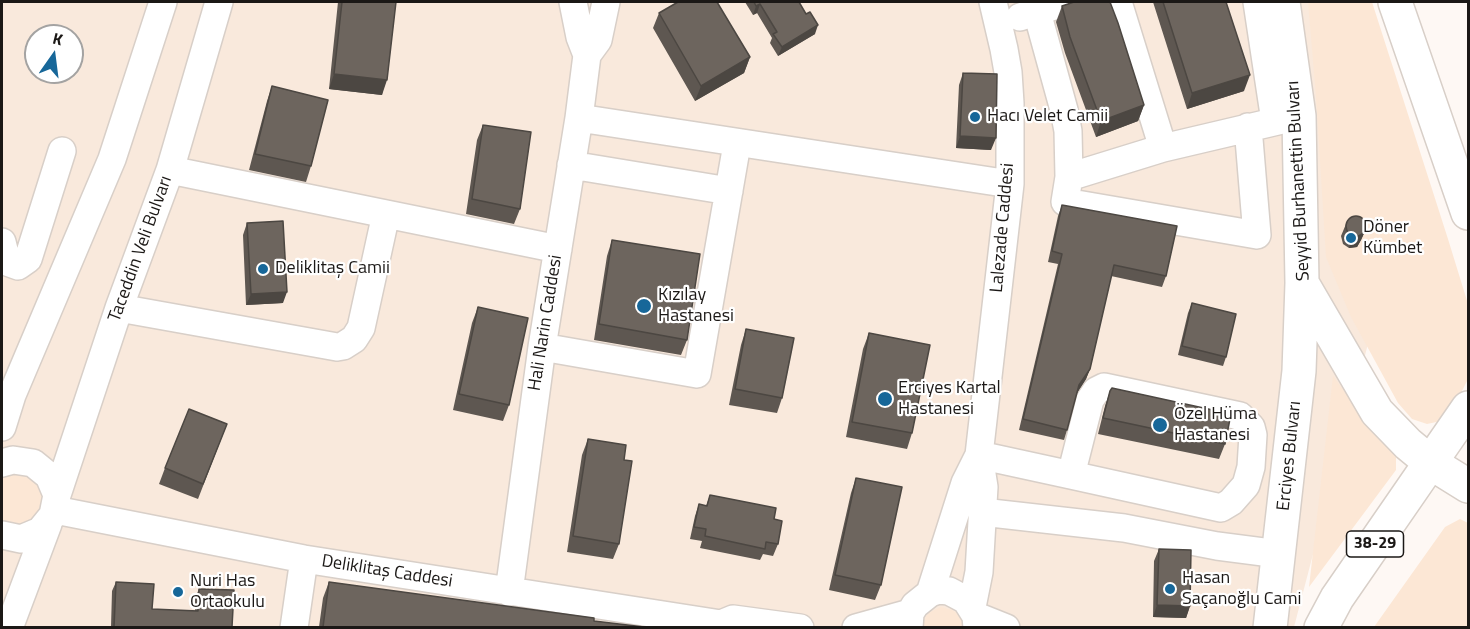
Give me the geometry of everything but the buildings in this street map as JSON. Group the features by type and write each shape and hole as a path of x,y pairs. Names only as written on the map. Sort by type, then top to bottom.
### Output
{"main road":[{"name":"Seyyid Burhanettin Bulvarı","path":"1283,2 1287,119 1302,283 1377,412 1408,444 1431,463 1468,486"},
{"path":"1395,2 1468,213"},
{"name":"Erciyes Bulvarı","path":"1270,627 1299,371 1302,283"},
{"name":"38-29","path":"1322,627 1337,598 1468,408"}],"street":[{"path":"2,427 7,389 112,159 163,2"},
{"name":"Taceddin Veli Bulvarı","path":"9,627 53,510 119,308 170,170 219,2"},
{"name":"Hali Narin Caddesi","path":"509,591 542,347 587,55 580,37 573,2"},
{"name":"Hali Narin Caddesi","path":"587,55 598,40 606,2"},
{"path":"994,7 1036,12 1067,2"},
{"path":"1118,2 1163,148"},
{"path":"1069,177 1163,148 1287,119 1257,2"},
{"name":"Lalezade Caddesi","path":"975,617 984,487 980,455 1010,184 1008,72 994,7"},
{"path":"1036,12 1065,110 1070,152 1065,202 1257,235 1248,127"},
{"path":"579,118 1010,184"},
{"path":"542,347 697,374 737,144"},
{"path":"2,242 7,262 18,266 28,259 63,151"},
{"path":"571,165 729,191"},
{"path":"170,170 558,249"},
{"path":"119,308 337,347 343,346 354,339 362,328 386,214"},
{"path":"980,455 1221,508 1231,502 1246,485 1251,467 1253,435 1251,427 1240,416 1104,387 1096,391 1090,400 1071,475"},
{"name":"Lalezade Caddesi","path":"930,593 965,483 980,455"},
{"path":"2,463 13,460 33,463 49,476 53,510 40,531 21,538 2,535"},
{"name":"Deliklitaş Caddesi","path":"53,510 304,559 724,626 733,619 800,627"},
{"path":"982,512 1124,528 1217,546 1279,554"},
{"path":"294,627 304,559"},
{"path":"856,627 910,620 915,605 930,593 949,591 966,600 975,617 1006,627"}],"shaded area":[{"path":"2,2 1332,2 1386,275 1294,627 2,627"},
{"path":"1308,2 1372,2 1448,239 1468,304 1468,379 1453,409 1441,421 1427,424 1412,419 1398,403 1351,317 1326,257"},
{"path":"1333,376 1370,427 1396,452 1396,470 1309,587"},
{"path":"14,473 28,475 39,484 44,496 41,510 33,520 20,525 2,520 2,477"},
{"path":"1460,519 1468,523 1468,627 1374,627 1445,527"},
{"path":"941,607 957,613 964,627 922,628 926,616"}],"place":[{"name":"Hacı Velet Camii","path":"975,117"},
{"name":"Döner Kümbet","path":"1351,238"},
{"name":"Deliklitaş Camii","path":"263,269"},
{"name":"Kızılay Hastanesi","path":"644,306"},
{"name":"Erciyes Kartal Hastanesi","path":"885,399"},
{"name":"Özel Hüma Hastanesi","path":"1160,425"},
{"name":"Hasan Saçanoğlu Cami","path":"1170,589"},
{"name":"Nuri Has Ortaokulu","path":"178,592"}]}
